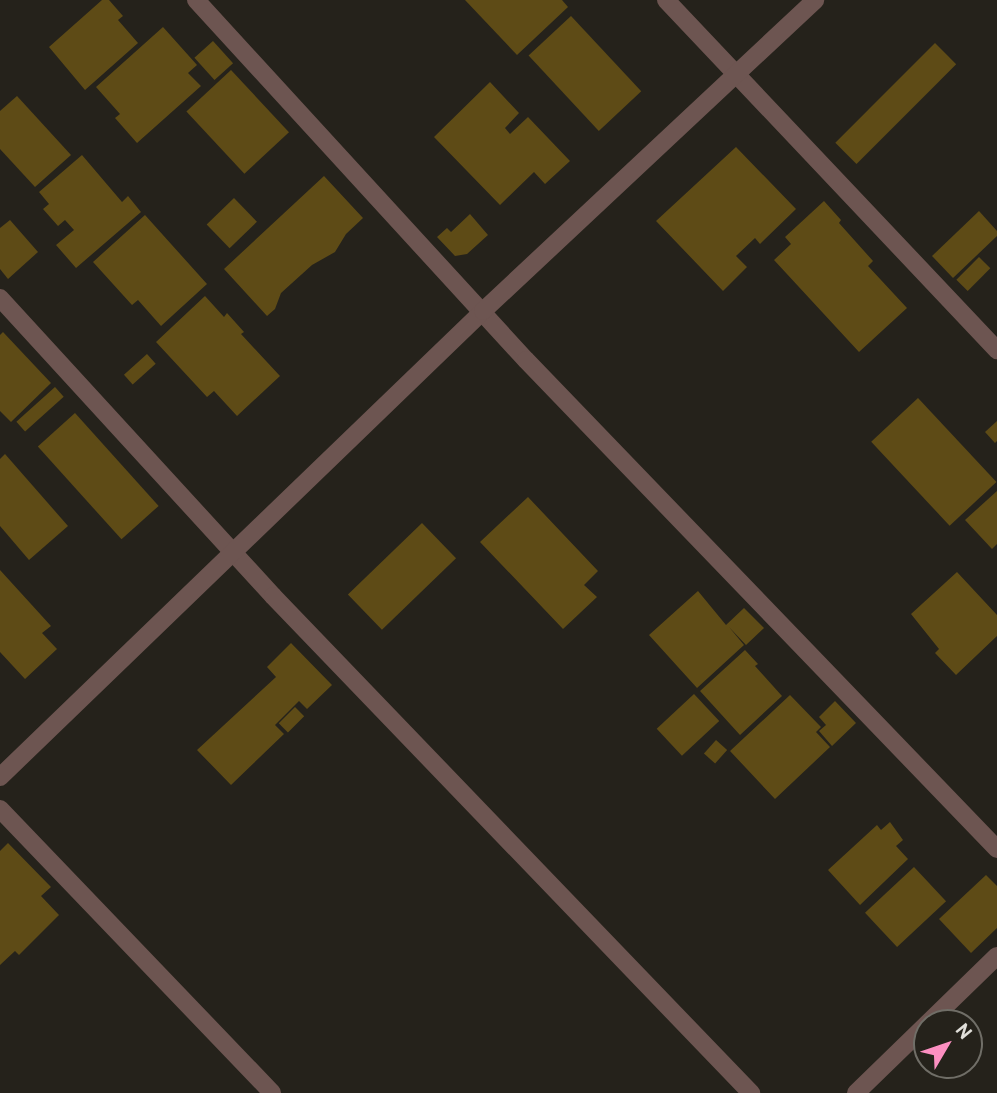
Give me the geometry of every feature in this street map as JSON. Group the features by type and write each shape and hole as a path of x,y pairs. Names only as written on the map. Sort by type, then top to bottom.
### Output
{"street":[{"path":"196,0 526,360 997,849"},
{"path":"667,0 997,350"},
{"path":"0,777 483,311 815,0"},
{"path":"0,298 235,553 751,1093"},
{"path":"0,809 272,1093"},
{"path":"942,1009 997,956"},
{"path":"856,1093 913,1037"}],"building":[{"path":"102,0 109,0 123,16 118,20 138,43 85,90 49,47"},
{"path":"465,0 562,0 568,7 517,55"},
{"path":"571,16 641,91 599,131 529,56"},
{"path":"163,27 197,65 188,73 201,86 137,143 115,118 120,114 96,87"},
{"path":"213,41 233,63 214,80 194,58"},
{"path":"935,43 956,64 857,164 835,143"},
{"path":"231,70 289,132 244,174 186,112"},
{"path":"490,82 519,113 505,128 510,134 528,117 570,161 545,184 534,172 500,205 434,137"},
{"path":"17,96 71,155 35,187 0,149 0,111"},
{"path":"736,147 796,209 760,244 755,238 736,256 747,267 723,291 656,221"},
{"path":"82,155 122,202 128,196 141,212 76,268 56,245 74,230 65,220 58,226 43,209 49,204 39,192"},
{"path":"324,176 363,218 346,234 335,252 312,265 281,293 275,309 267,316 224,269"},
{"path":"234,198 257,222 230,248 207,224"},
{"path":"824,201 841,220 839,223 873,261 868,266 907,308 859,352 774,260 791,244 785,237"},
{"path":"979,211 997,231 997,236 953,278 932,256"},
{"path":"470,214 488,235 467,254 455,256 437,237 447,228 451,232"},
{"path":"145,215 207,284 161,326 138,300 132,305 93,262"},
{"path":"10,220 38,252 8,279 0,269 0,228"},
{"path":"979,257 990,268 968,291 956,280"},
{"path":"205,296 224,317 227,313 244,332 241,334 280,376 237,416 214,391 207,397 156,342"},
{"path":"3,332 51,383 11,422 0,411 0,335"},
{"path":"147,354 156,364 133,384 124,375"},
{"path":"55,387 64,397 25,431 16,422"},
{"path":"918,398 996,482 950,526 871,442"},
{"path":"75,413 159,506 121,539 38,446"},
{"path":"997,421 997,441 995,443 985,432"},
{"path":"5,454 68,526 29,560 0,526 0,459"},
{"path":"997,491 997,544 992,549 965,520"},
{"path":"528,497 598,571 584,585 597,597 563,629 480,542"},
{"path":"422,523 456,558 382,630 348,595"},
{"path":"0,570 51,626 42,633 57,649 25,679 0,652"},
{"path":"957,572 997,615 997,636 956,675 935,653 939,649 911,614"},
{"path":"698,591 726,625 744,608 764,628 746,645 729,627 744,645 697,688 649,635"},
{"path":"291,643 332,685 307,709 299,701 275,725 284,734 231,785 197,750 276,677 267,667"},
{"path":"745,650 758,664 755,666 782,696 740,735 700,691"},
{"path":"694,694 719,721 682,756 657,729"},
{"path":"790,695 821,727 816,732 830,747 775,799 730,751"},
{"path":"835,701 856,723 832,746 819,731 826,725 819,717"},
{"path":"295,707 304,716 288,732 279,723"},
{"path":"716,740 727,750 715,763 704,753"},
{"path":"890,822 903,840 896,846 908,859 860,905 828,870 877,825 881,830"},
{"path":"8,843 51,887 41,896 59,915 19,955 15,951 0,965 0,851"},
{"path":"914,867 946,901 897,947 865,913"},
{"path":"986,875 997,886 997,928 971,953 939,919"}]}
